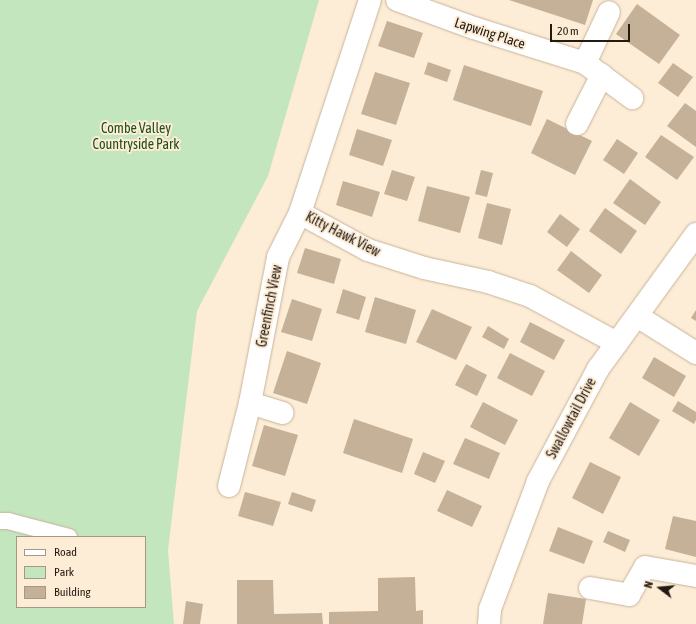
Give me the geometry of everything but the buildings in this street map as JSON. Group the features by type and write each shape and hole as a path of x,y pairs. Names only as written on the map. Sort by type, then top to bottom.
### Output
{"street":[{"name":"Kitty Hawk View","path":"370,0 300,213 368,250 424,268 488,282 530,296 617,343"},
{"name":"Lapwing Place","path":"397,0 593,69 632,98"},
{"path":"577,124 609,12"},
{"name":"Greenfinch View","path":"229,486 250,403 278,257 300,213"},
{"name":"Swallowtail Drive","path":"489,624 490,610 538,481 598,369 696,234"},
{"path":"637,316 696,353"},
{"path":"250,403 283,413"},
{"path":"590,588 629,595 645,567 696,576"}],"lane":[{"path":"0,522 8,521 65,536"}],"green space":[{"name":"Combe Valley Countryside Park","path":"0,0 319,0 268,176 197,311 168,550 174,624 0,624"}]}
